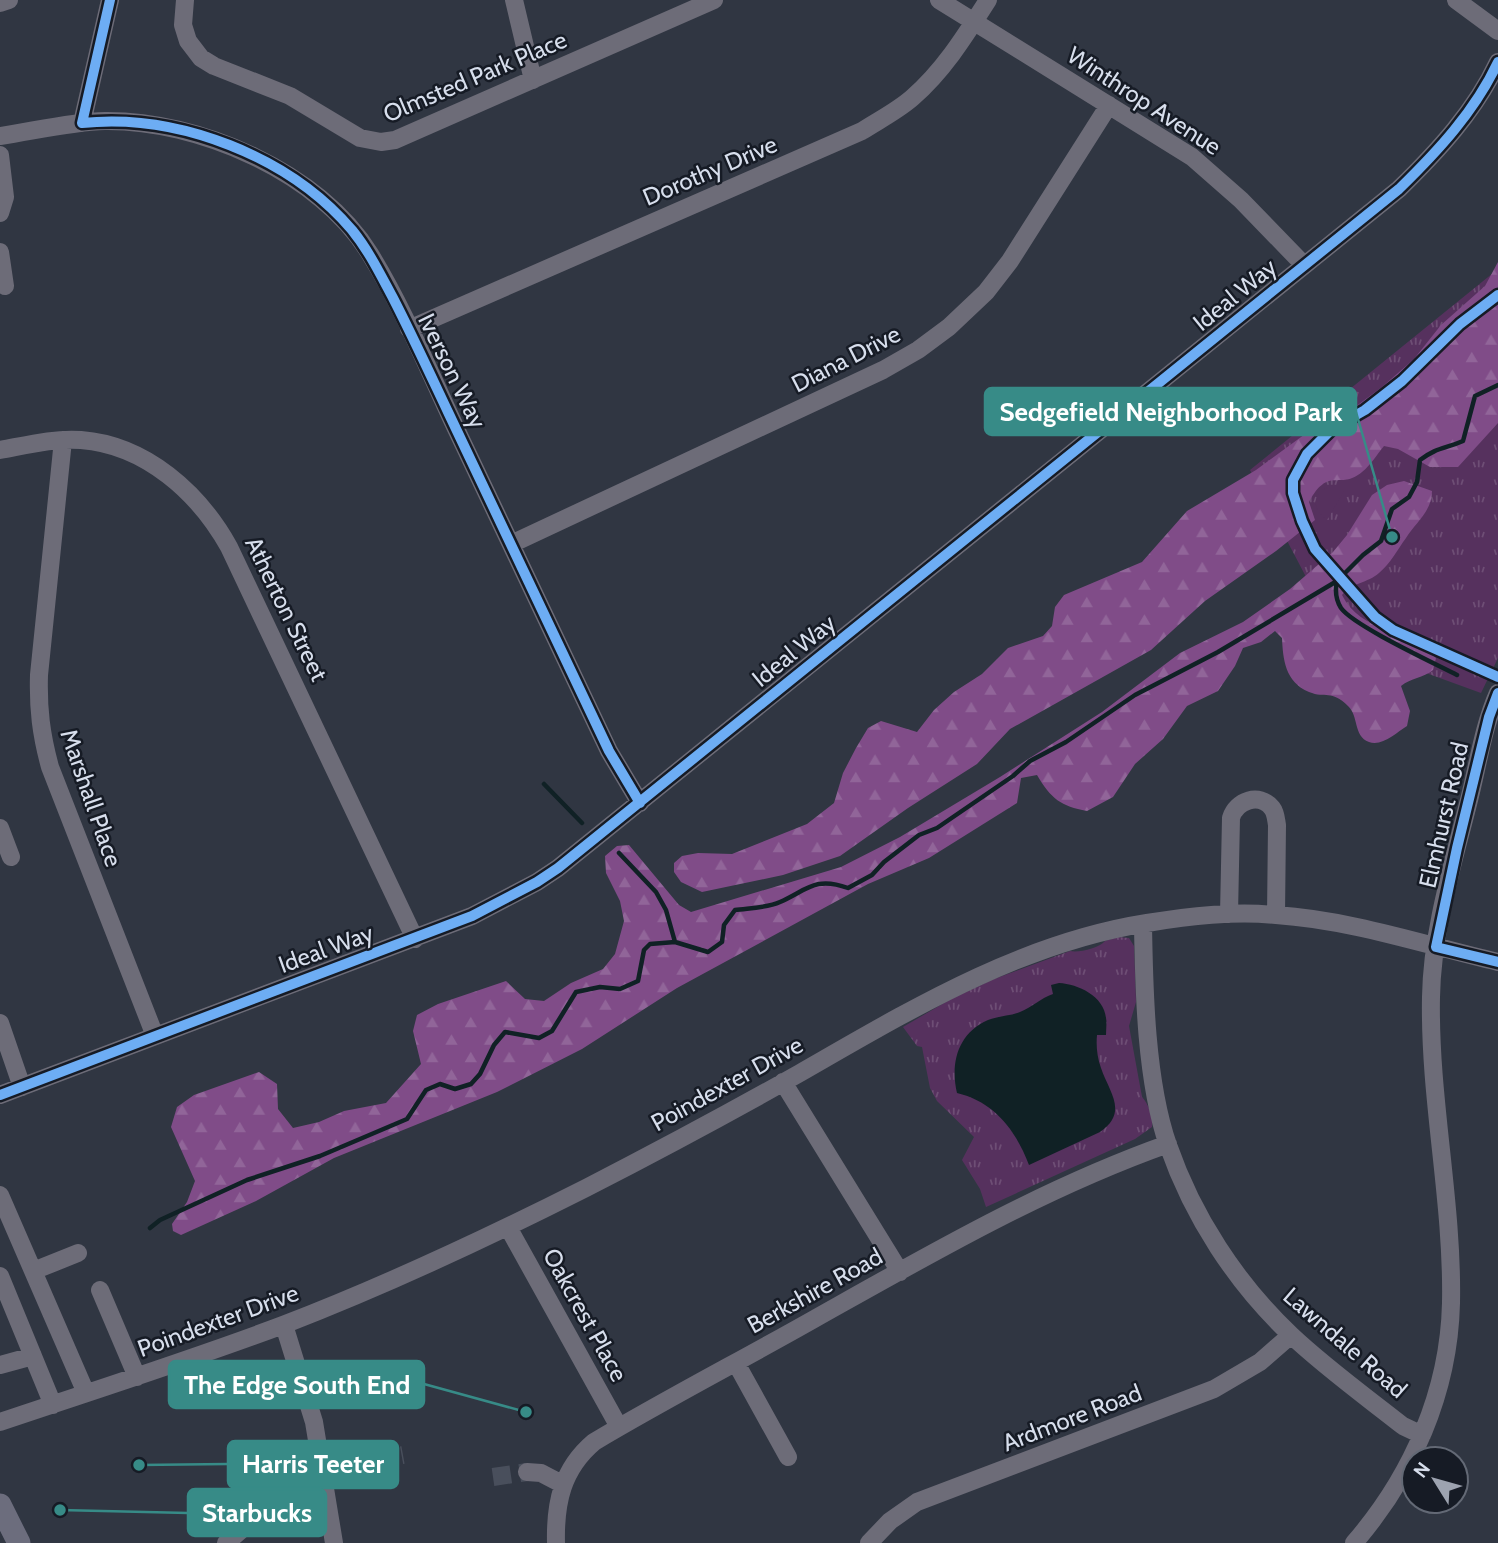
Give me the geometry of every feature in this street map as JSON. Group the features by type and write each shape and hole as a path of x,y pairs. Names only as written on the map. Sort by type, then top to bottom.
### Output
{"main road":[{"path":"0,1505 19,1543"}],"street":[{"path":"0,3 9,0"},
{"path":"82,123 110,0"},
{"name":"Olmsted Park Place","path":"185,0 185,33 191,47 201,58 290,96 366,140 381,142 395,140 714,0"},
{"path":"514,0 533,80"},
{"name":"Winthrop Avenue","path":"939,0 1192,157 1221,181 1304,265"},
{"name":"Dorothy Drive","path":"409,329 862,131 911,99 932,79 955,52 988,0"},
{"path":"1456,0 1498,31"},
{"name":"Ideal Way","path":"0,1095 415,939 472,916 537,882 640,803 1399,189 1457,127 1483,90 1498,62"},
{"name":"Diana Drive","path":"511,544 883,370 928,343 972,306 1010,261 1109,105"},
{"name":"Iverson Way","path":"0,136 107,121 184,131 243,152 300,184 351,229 369,253 409,329 609,751 640,803"},
{"path":"0,155 5,197 0,212"},
{"path":"0,252 5,286"},
{"name":"Atherton Street","path":"0,450 63,440 102,444 146,461 170,475 211,517 229,547 415,939"},
{"name":"Marshall Place","path":"63,440 39,675 38,711 42,737 50,767 155,1036"},
{"name":"Elmhurst Road","path":"1354,1543 1393,1491 1422,1435 1435,1401 1444,1362 1451,1303 1450,1250 1431,996 1436,947 1457,848 1489,717 1498,694"},
{"path":"1229,914 1231,818 1234,809 1249,800 1263,802 1274,811 1277,825 1276,915"},
{"path":"0,828 11,857"},
{"name":"Poindexter Drive","path":"0,1422 284,1325 368,1291 508,1227 634,1163 913,1007 999,967 1088,936 1143,924 1229,914 1276,915 1353,926 1498,962"},
{"name":"Lawndale Road","path":"1143,924 1152,1071 1168,1144 1191,1199 1212,1238 1237,1275 1291,1335 1403,1426 1422,1435"},
{"path":"0,1023 22,1087"},
{"path":"783,1082 900,1272"},
{"name":"Berkshire Road","path":"556,1543 557,1502 562,1484 581,1453 594,1442 900,1272 1051,1193 1130,1157 1168,1144"},
{"path":"0,1195 5,1221 31,1268 86,1393"},
{"name":"Oakcrest Place","path":"508,1227 619,1427"},
{"path":"53,1405 1,1277 78,1253"},
{"path":"100,1290 137,1377"},
{"path":"284,1325 305,1386 321,1459 334,1543"},
{"name":"Ardmore Road","path":"870,1543 890,1521 917,1502 1214,1389 1260,1362 1291,1335"},
{"path":"0,1365 33,1356"},
{"path":"736,1363 788,1457"},
{"path":"226,1543 255,1518 282,1479 296,1466 344,1455 376,1460"},
{"path":"527,1472 541,1473 562,1484"}],"green space":[{"path":"1498,262 1498,423 1458,467 1430,467 1398,449 1384,446 1368,466 1354,477 1322,484 1309,502 1315,520 1205,601 1151,650 1010,729 977,764 840,856 783,875 702,892 681,882 674,872 674,863 682,856 698,853 732,854 807,824 834,803 843,773 868,728 881,721 917,732 934,710 954,692 982,674 1008,648 1043,636 1052,626 1055,607 1064,595 1142,562 1187,511 1256,470 1312,429 1351,410 1382,387 1414,359 1441,325 1485,286"},
{"path":"1498,269 1498,658 1481,693 1371,653 1347,655 1250,470"},
{"path":"1404,481 1432,491 1429,505 1383,569 1342,595 1360,617 1425,649 1436,658 1433,670 1401,686 1410,711 1407,726 1389,738 1369,742 1358,731 1354,715 1342,701 1301,688 1290,676 1282,638 1275,631 1261,642 1243,648 1235,666 1218,691 1187,706 1163,739 1135,764 1113,797 1087,811 1070,807 1058,800 1037,775 1021,778 1017,803 929,858 868,884 677,988 582,1049 497,1092 334,1158 256,1201 181,1235 173,1231 172,1224 187,1202 195,1181 171,1127 177,1107 194,1095 259,1072 277,1084 278,1109 293,1128 319,1122 344,1111 386,1103 421,1064 413,1031 417,1015 438,1004 506,981 525,999 544,1001 571,983 603,969 615,954 624,921 620,901 606,873 605,856 617,846 629,845 679,905 691,912 841,867 900,837 1000,777 1102,712 1180,653 1243,622 1290,589 1333,552 1372,495 1387,485"},
{"path":"1330,486 1338,486 1344,491 1327,520 1318,511 1316,502 1319,493"},
{"path":"1119,937 1129,938 1134,946 1136,1002 1129,1026 1142,1097 1150,1111 1152,1127 1135,1139 986,1207 980,1189 962,1160 974,1137 937,1101 930,1088 922,1047 917,1046 903,1027 951,999 994,979 1070,951 1089,949"}],"shaded area":[{"path":"1059,983 1089,993 1104,1010 1106,1035 1097,1035 1097,1052 1112,1094 1114,1117 1100,1132 1029,1165 1011,1130 993,1111 970,1097 957,1093 956,1060 963,1041 978,1026 1024,1010 1053,994 1051,985"}],"waterway":[{"path":"150,1228 160,1220 247,1180 320,1156 407,1119 426,1090 440,1084 455,1089 471,1084 505,1032 539,1038 552,1031 576,992 600,987 620,989 638,981 644,950 650,944 675,942 708,952 722,942 724,925 735,910 775,904 819,884 848,888 872,875 884,862 919,835 937,828 1013,776 1030,761 1066,742 1135,695 1218,652 1337,581 1381,541 1392,509 1409,497 1417,482 1420,460 1436,450 1463,441 1475,396 1498,385"},
{"path":"1337,581 1338,602 1349,616 1377,634 1457,675"},
{"path":"544,784 582,823"},
{"path":"619,853 656,892 666,910 675,942"}],"tunnel":[{"path":"375,1460 403,1455"},
{"path":"493,1477 527,1472"}],"cycle path":[{"path":"110,0 82,123 156,125 229,145 264,161 297,181 326,204 352,230 374,263 400,312 609,751 640,803"},
{"path":"0,1095 472,916 558,868 1399,189 1467,114 1498,62"},
{"path":"1498,295 1460,324 1402,381 1365,410 1332,429 1307,454 1293,480 1293,493 1315,549 1375,617 1393,630 1498,677"},
{"path":"1498,693 1489,717 1457,848 1436,947 1498,962"}],"place":[{"name":"Sedgefield Neighborhood Park","path":"1392,537"},
{"name":"The Edge South End","path":"526,1412"},
{"name":"Harris Teeter","path":"139,1465"},
{"name":"Starbucks","path":"60,1510"}]}
